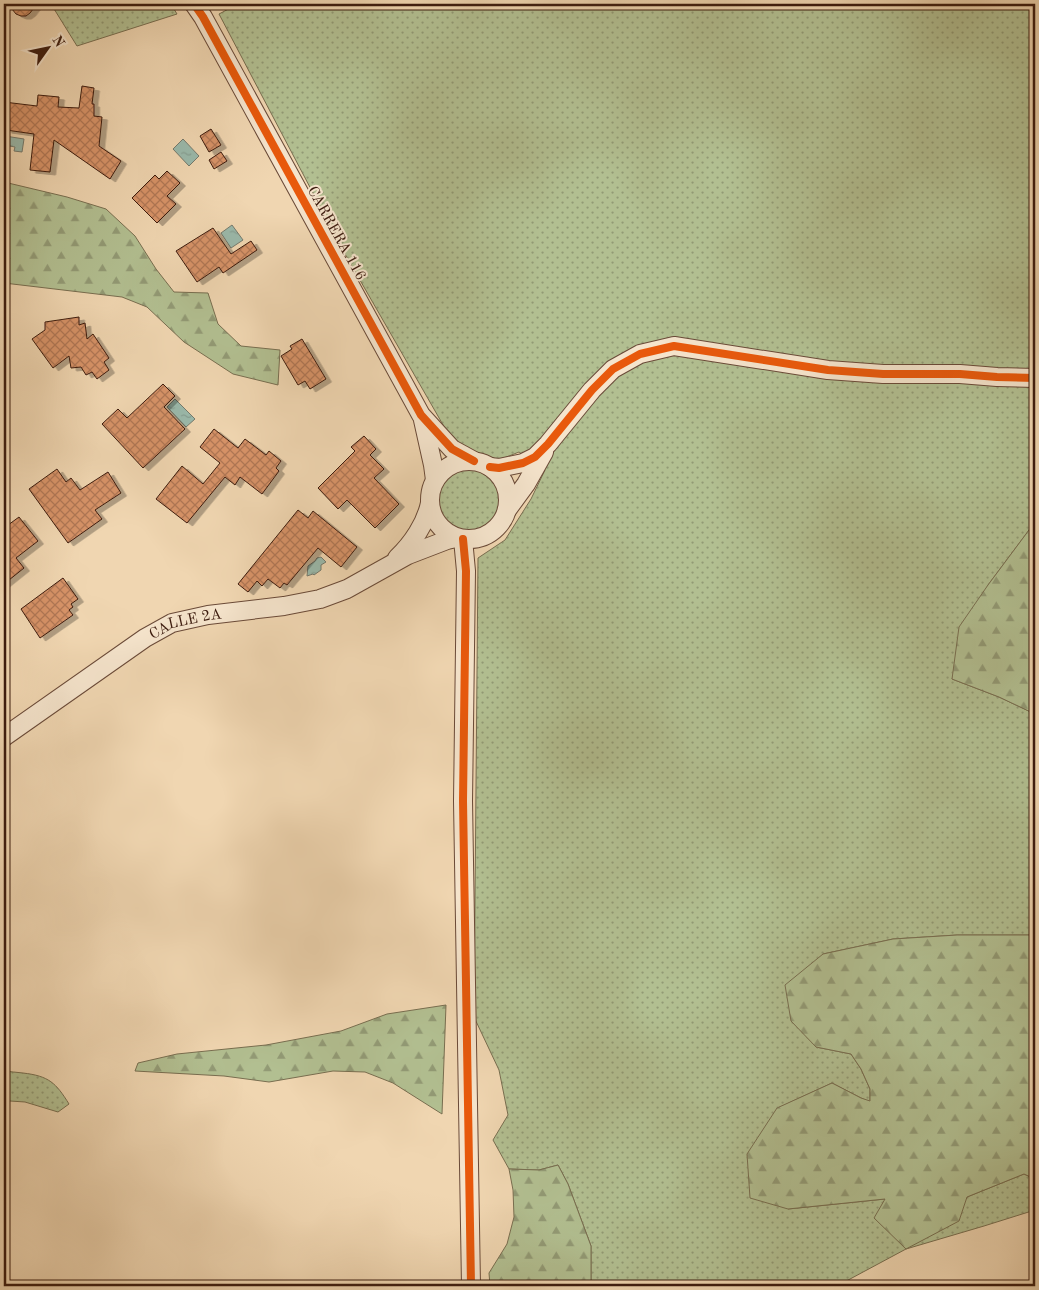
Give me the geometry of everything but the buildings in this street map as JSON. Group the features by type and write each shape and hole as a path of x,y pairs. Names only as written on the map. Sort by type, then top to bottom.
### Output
{"street":[{"name":"CARRERA 116","path":"194,4 421,415 435,480"},
{"path":"548,444 526,484 497,529 488,535 465,539 446,532 438,524 432,514 430,491 442,471 462,462 499,468 523,463 535,457 592,390 613,369 640,354 674,346 828,370 883,374 960,374 1035,378"},
{"name":"CARRERA 116","path":"421,415 452,449 482,464"},
{"path":"482,464 498,474 503,481 507,490 508,510"},
{"name":"CALLE 2A","path":"392,563 406,548 422,524 430,503"},
{"path":"465,539 463,801 471,1286"},
{"name":"CALLE 2A","path":"4,737 145,638 172,623 208,615 284,606 320,599 347,589 392,563 420,550 465,539"}],"green space":[{"path":"51,4 171,4 177,14 77,46"},
{"path":"238,4 1035,4 1035,522 988,585 952,679 999,697 1035,714 1035,938 1029,935 957,935 893,939 823,954 816,1047 851,1054 861,1069 870,1089 870,1102 832,1083 778,1108 788,1209 885,1199 967,1197 1024,1174 1035,1179 1035,1210 906,1249 837,1286 591,1286 591,1246 568,1184 558,1165 539,1170 509,1169 493,1140 508,1115 499,1070 474,1017 478,558 505,540 531,499 545,470 519,452 499,460 473,451 450,437 345,254 219,14"},
{"path":"4,182 67,197 106,209 135,236 156,269 174,292 208,293 218,324 241,346 280,350 278,385 233,374 184,342 147,307 122,297 4,283"},
{"path":"469,461 484,464 497,472 505,485 508,500 505,515 497,528 484,536 469,539 454,536 441,528 433,515 430,500 433,485 441,472 454,464"},
{"path":"1035,522 1035,714 999,697 952,679 959,627"},
{"path":"957,935 1029,935 1035,938 1035,1179 1024,1174 967,1197 959,1221 906,1249 874,1218 885,1199 788,1209 750,1198 747,1154 777,1108 832,1083 870,1101 870,1089 861,1069 851,1054 816,1047 791,1021 785,985 823,954 893,939"},
{"path":"446,1005 442,1114 393,1083 365,1072 333,1071 269,1082 224,1076 135,1071 138,1063 177,1054 266,1045 341,1031 387,1014"},
{"path":"4,1071 32,1074 46,1079 56,1086 69,1104 58,1112 25,1102 4,1099"},
{"path":"558,1165 568,1184 591,1246 591,1286 490,1286 489,1273 507,1244 514,1217 513,1190 509,1169 539,1170"}],"water":[{"path":"5,136 24,139 22,152 14,151 15,147 4,145"},
{"path":"183,139 199,156 189,166 173,149"},
{"path":"232,225 243,240 231,248 221,233"},
{"path":"175,399 195,419 186,427 167,407"},
{"path":"321,557 326,562 321,565 321,570 314,575 307,576 308,566"}],"cycle path":[{"path":"194,4 203,17 421,415 452,449 474,461"},
{"path":"490,467 499,468 523,463 535,457 592,390 613,369 640,354 674,346 828,370 883,374 960,374 1035,378"},
{"path":"463,539 466,571 463,801 471,1286"}]}
